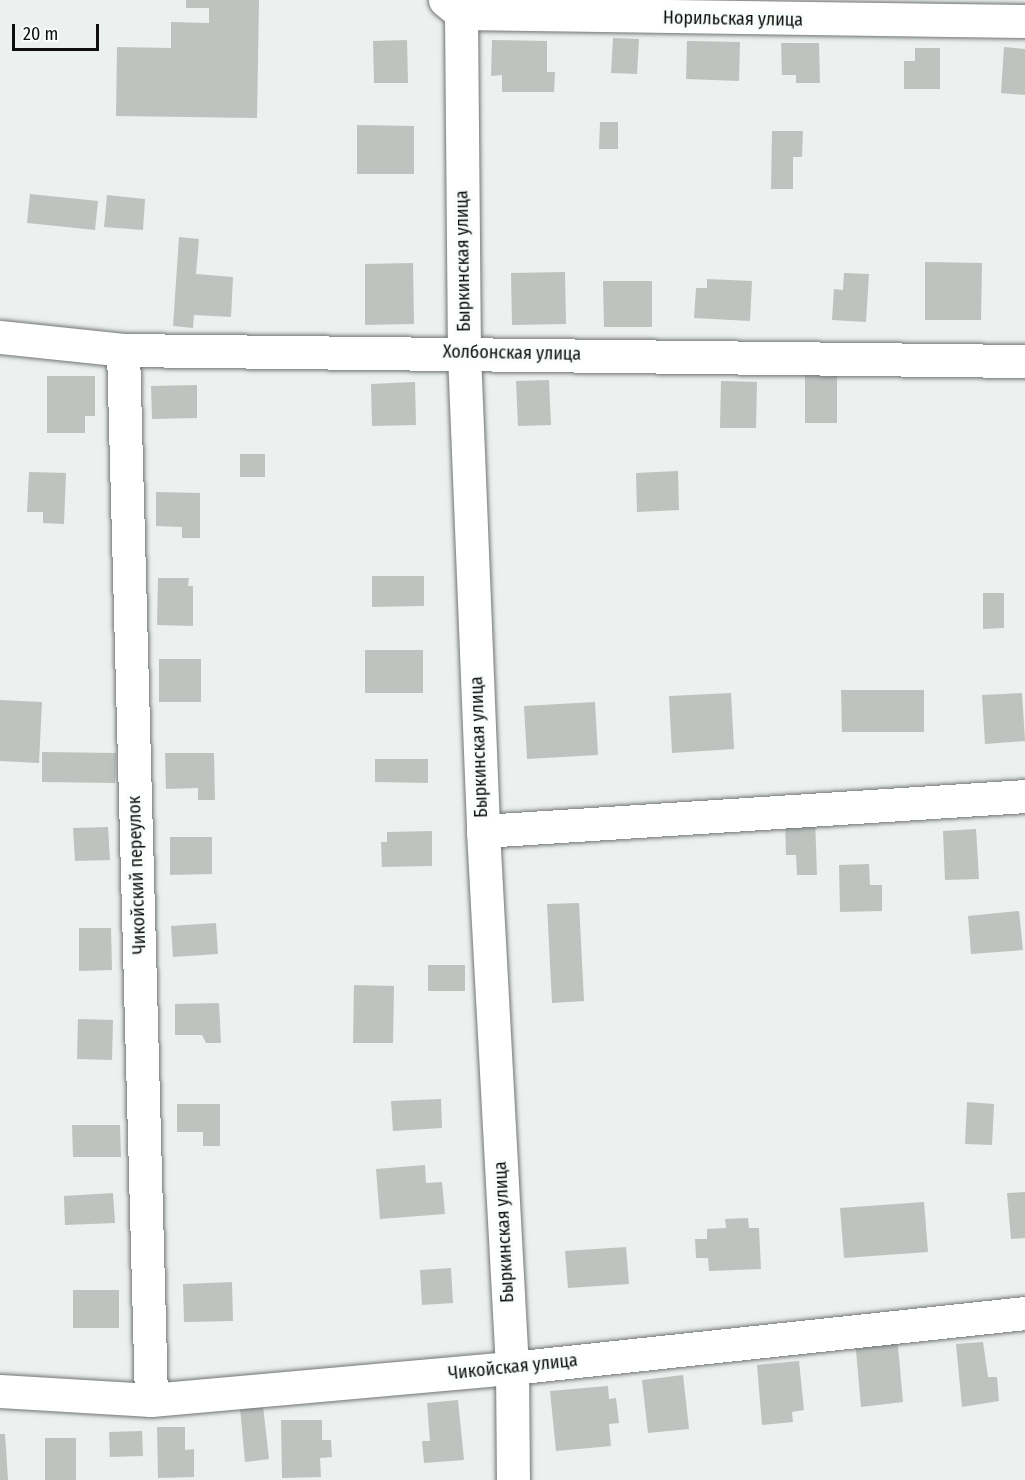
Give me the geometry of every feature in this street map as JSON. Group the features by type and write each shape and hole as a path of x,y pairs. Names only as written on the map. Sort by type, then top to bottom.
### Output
{"street":[{"name":"Норильская улица","path":"453,6 1025,21"},
{"name":"Быркинская улица","path":"453,6 483,831 512,1368 513,1480"},
{"name":"Холбонская улица","path":"0,337 123,350 1025,361"},
{"name":"Чикойский переулок","path":"123,350 151,1400"},
{"path":"483,831 1025,796"},
{"name":"Чикойская улица","path":"0,1391 151,1400 512,1368 1025,1313"}],"building":[{"path":"186,0 259,0 257,118 116,116 117,47 171,48 171,22 209,23 209,8 186,8"},
{"path":"613,38 639,39 637,74 611,73"},
{"path":"407,40 408,83 374,83 373,41"},
{"path":"492,40 547,41 547,72 555,72 554,92 502,92 502,75 491,76"},
{"path":"687,41 740,42 739,81 686,79"},
{"path":"781,43 819,43 820,83 796,83 796,75 782,75"},
{"path":"1004,47 1025,49 1025,95 1001,93"},
{"path":"915,48 940,48 940,89 904,89 904,61 915,61"},
{"path":"600,122 618,122 618,149 599,149"},
{"path":"357,125 414,126 414,174 357,174"},
{"path":"772,131 803,131 802,157 793,157 793,189 771,189"},
{"path":"30,194 98,201 95,230 27,223"},
{"path":"107,195 145,199 143,230 104,227"},
{"path":"179,237 199,239 196,274 233,277 231,317 194,315 193,328 173,326"},
{"path":"925,262 982,263 981,320 925,320"},
{"path":"413,263 414,324 365,325 365,264"},
{"path":"565,272 566,324 512,325 511,273"},
{"path":"844,273 869,274 866,322 832,320 834,289 843,290"},
{"path":"707,279 752,281 750,321 694,318 696,288 707,288"},
{"path":"603,281 652,281 652,327 604,327"},
{"path":"805,375 837,375 837,423 805,423"},
{"path":"47,376 95,376 95,416 85,416 85,433 47,433"},
{"path":"549,380 551,425 518,426 516,381"},
{"path":"721,381 757,382 756,428 720,428"},
{"path":"415,382 416,425 372,426 371,384"},
{"path":"197,385 197,418 152,419 151,386"},
{"path":"240,454 265,454 265,477 240,477"},
{"path":"678,471 679,510 637,512 636,473"},
{"path":"29,472 66,473 64,524 43,523 43,512 27,512"},
{"path":"156,492 200,493 200,538 182,538 182,527 156,526"},
{"path":"372,576 424,576 424,606 372,607"},
{"path":"158,578 189,578 188,586 193,586 193,626 157,625"},
{"path":"983,593 1004,593 1004,628 983,629"},
{"path":"365,650 423,650 423,693 365,693"},
{"path":"159,659 201,659 201,702 159,702"},
{"path":"841,690 924,690 924,732 842,732"},
{"path":"731,693 734,749 672,753 669,696"},
{"path":"1022,693 1025,741 985,744 982,695"},
{"path":"0,700 42,702 39,763 0,761"},
{"path":"595,702 598,755 527,759 524,706"},
{"path":"42,752 116,753 115,783 42,782"},
{"path":"165,753 214,753 215,800 198,800 198,788 166,789"},
{"path":"375,759 428,759 428,783 375,782"},
{"path":"815,818 817,875 797,875 796,855 786,855 785,819"},
{"path":"108,827 110,860 75,861 73,828"},
{"path":"976,829 979,879 945,880 943,831"},
{"path":"432,831 432,866 382,867 381,842 387,842 387,832"},
{"path":"170,837 212,837 212,874 170,875"},
{"path":"869,864 870,885 882,885 882,911 840,912 839,865"},
{"path":"579,903 584,1001 552,1003 547,904"},
{"path":"1019,911 1023,950 971,954 968,916"},
{"path":"216,923 218,954 173,957 171,926"},
{"path":"79,928 111,928 112,970 79,971"},
{"path":"428,965 465,965 465,991 428,991"},
{"path":"354,985 394,986 393,1043 353,1043"},
{"path":"219,1003 221,1043 206,1043 202,1035 175,1035 175,1004"},
{"path":"78,1019 113,1020 112,1060 77,1059"},
{"path":"441,1099 442,1128 393,1131 391,1101"},
{"path":"967,1102 994,1104 992,1145 965,1144"},
{"path":"177,1104 220,1104 220,1146 203,1146 203,1132 177,1132"},
{"path":"72,1125 120,1125 121,1157 73,1157"},
{"path":"425,1165 426,1183 442,1182 445,1214 380,1219 376,1169"},
{"path":"1025,1192 1025,1238 1011,1239 1007,1193"},
{"path":"113,1193 115,1223 65,1225 64,1196"},
{"path":"924,1202 928,1252 844,1258 840,1208"},
{"path":"748,1218 749,1228 759,1228 761,1269 709,1271 708,1258 696,1258 695,1239 707,1239 707,1229 726,1228 725,1219"},
{"path":"626,1247 629,1284 568,1288 565,1251"},
{"path":"451,1268 453,1303 422,1305 420,1270"},
{"path":"232,1282 233,1321 184,1322 183,1284"},
{"path":"73,1290 119,1290 119,1328 73,1328"},
{"path":"897,1335 903,1402 861,1407 855,1339"},
{"path":"983,1342 988,1377 997,1377 999,1401 962,1407 956,1344"},
{"path":"799,1361 804,1410 792,1412 793,1422 762,1425 757,1365"},
{"path":"683,1375 689,1429 648,1433 642,1380"},
{"path":"608,1386 609,1399 616,1398 619,1423 609,1424 611,1446 556,1451 550,1391"},
{"path":"458,1400 464,1460 424,1463 422,1441 430,1441 427,1403"},
{"path":"263,1406 269,1459 245,1462 240,1408"},
{"path":"281,1420 322,1420 322,1440 331,1440 332,1457 320,1458 321,1477 282,1478"},
{"path":"157,1427 185,1427 185,1450 194,1449 194,1477 158,1478"},
{"path":"142,1431 143,1456 110,1457 109,1432"},
{"path":"0,1434 5,1434 8,1480 0,1480"},
{"path":"45,1438 76,1438 76,1480 45,1480"}]}
